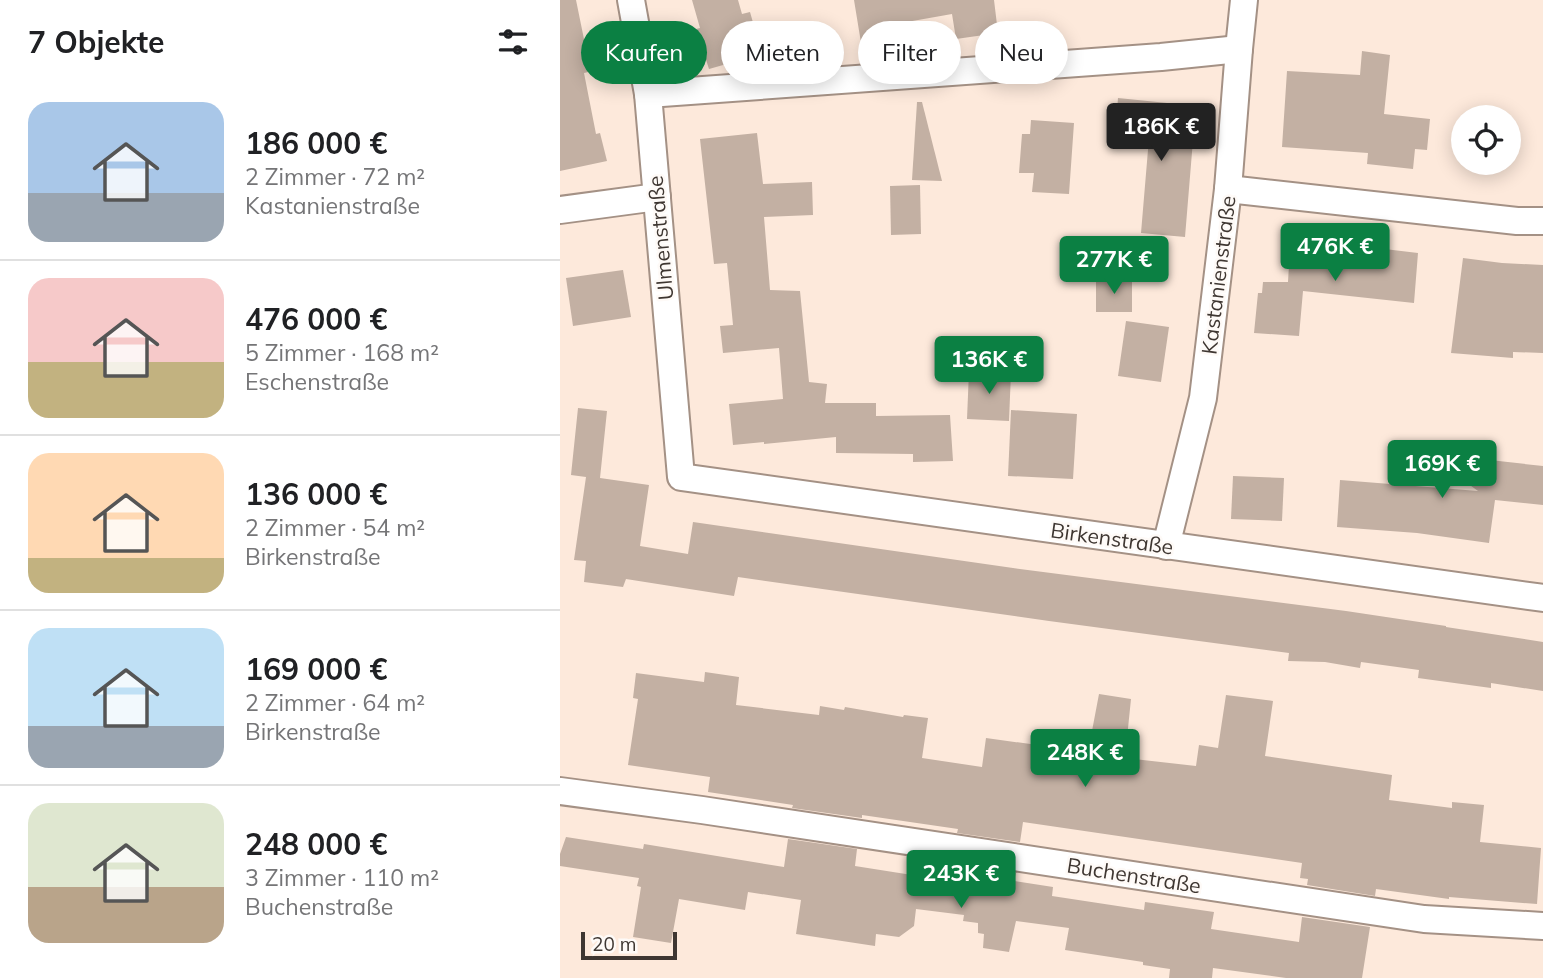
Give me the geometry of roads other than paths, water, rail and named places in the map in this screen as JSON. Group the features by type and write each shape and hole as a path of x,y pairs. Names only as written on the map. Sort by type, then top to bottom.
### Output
{"street":[{"name":"Ulmenstraße","path":"631,0 648,94 681,477"},
{"name":"Kastanienstraße","path":"1166,546 1203,398 1228,189 1244,0"},
{"path":"648,94 1239,49"},
{"path":"1228,189 1517,221 1543,221"},
{"path":"560,210 657,197"},
{"name":"Birkenstraße","path":"681,477 1543,598"},
{"name":"Buchenstraße","path":"560,791 1424,919 1543,926"}]}
